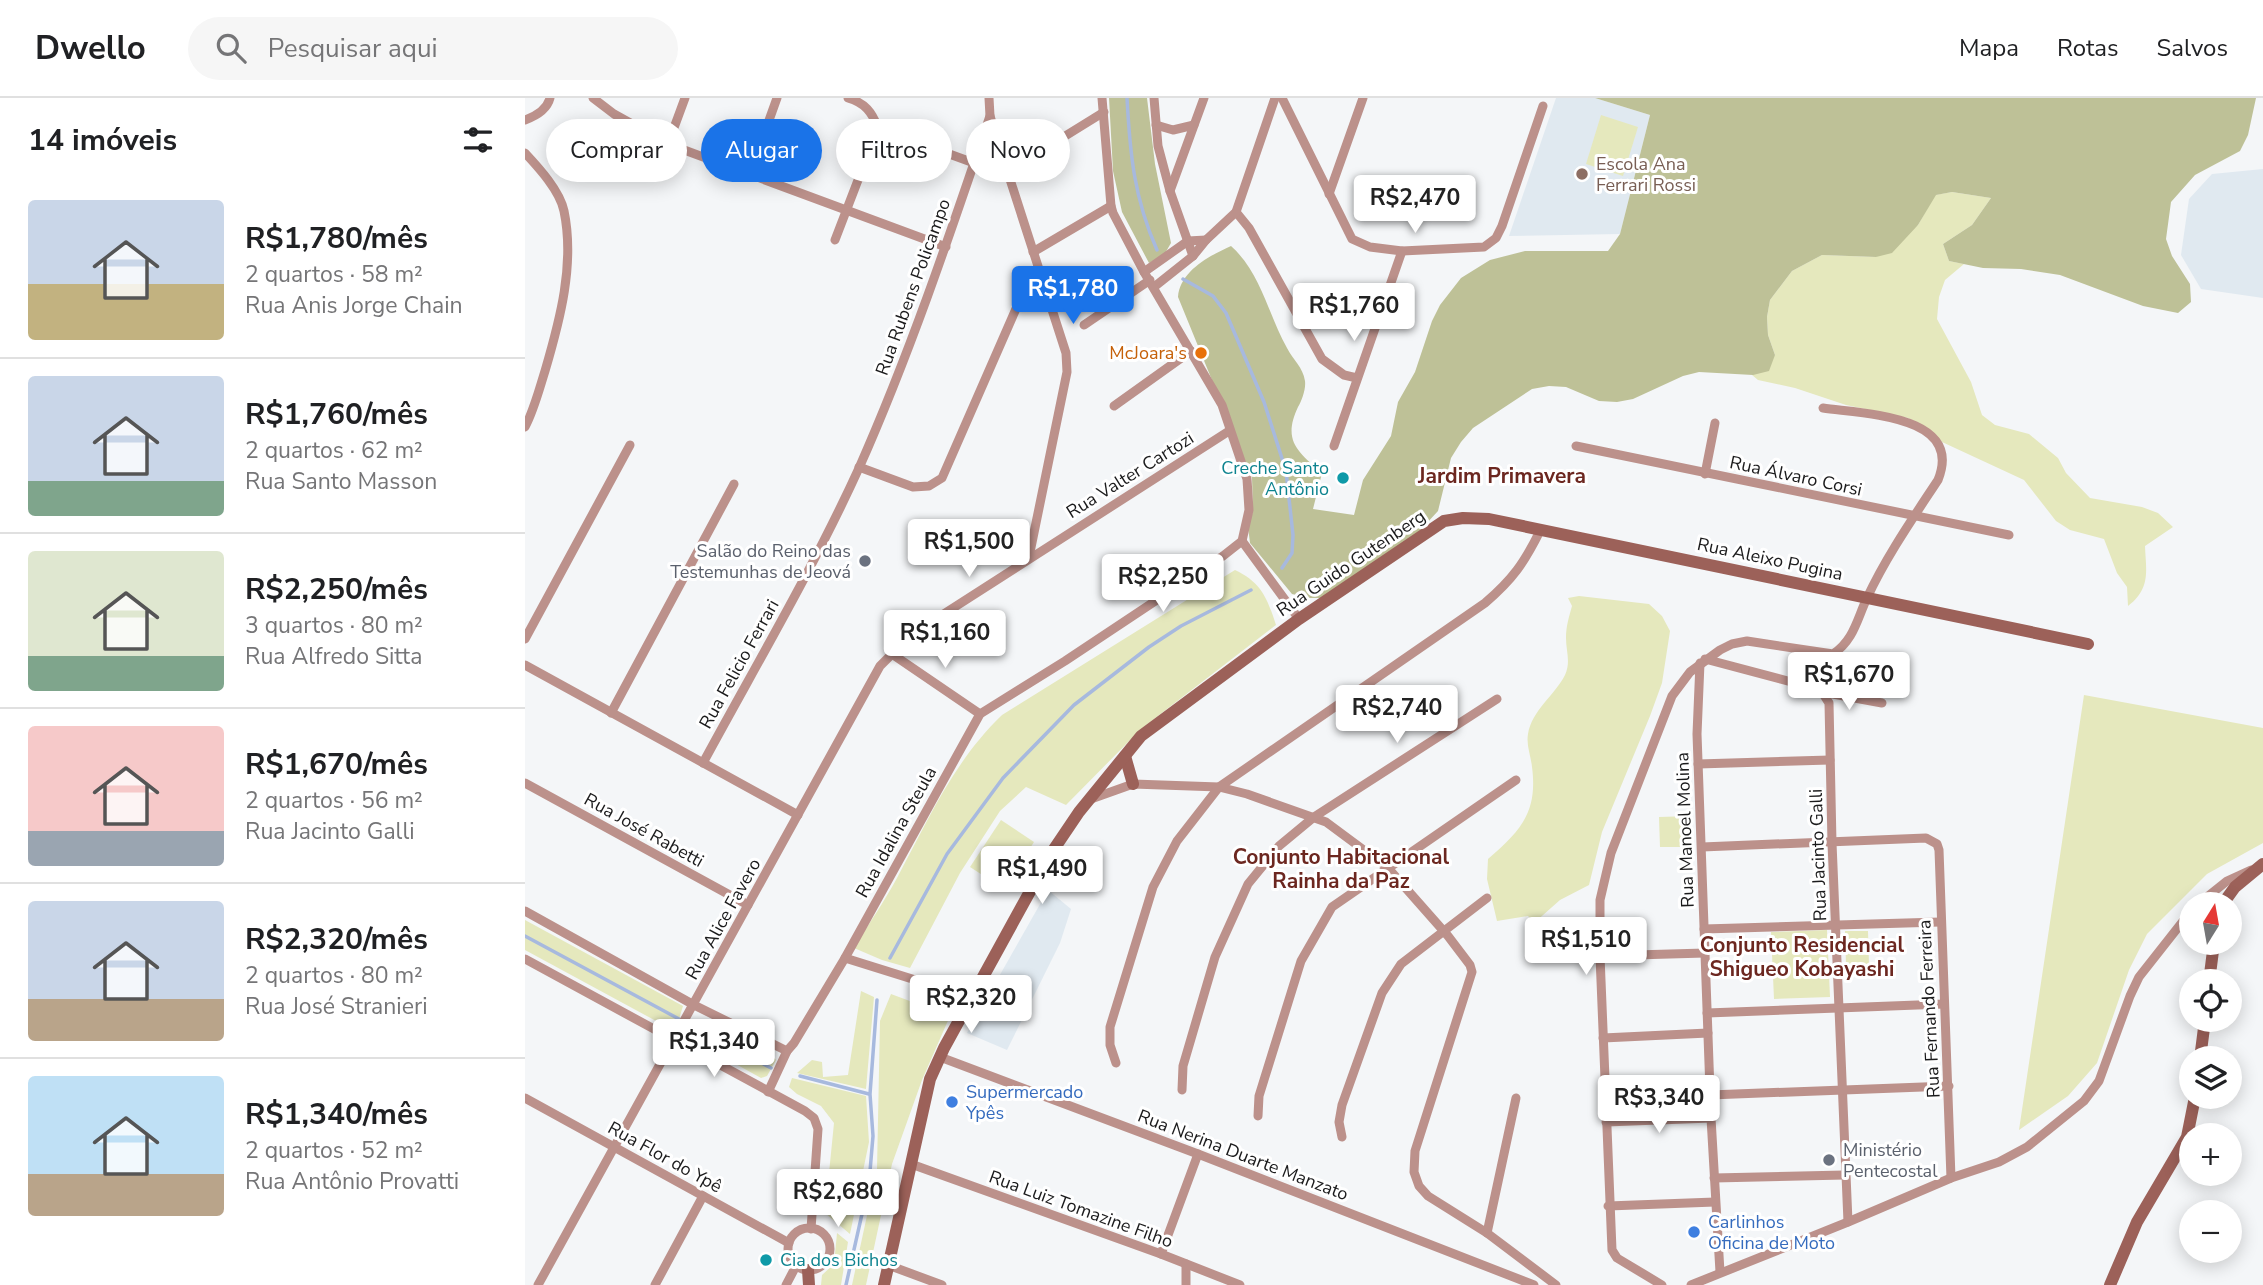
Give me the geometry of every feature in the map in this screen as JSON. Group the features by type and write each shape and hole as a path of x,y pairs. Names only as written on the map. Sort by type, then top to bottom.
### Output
{"street":[{"path":"525,120 537,116 550,98"},
{"path":"593,98 623,119"},
{"path":"677,119 685,98"},
{"path":"769,119 777,98"},
{"path":"848,98 858,100 872,113 874,119"},
{"path":"989,98 991,116 1066,353 1067,372 1029,557"},
{"path":"1103,98 1111,206 1222,405 1247,479 1249,510 1242,541 1299,619"},
{"path":"1154,98 1158,146 1170,191 1193,256"},
{"path":"1170,191 1204,98"},
{"path":"1084,325 1150,280 1193,256 1236,212 1275,98"},
{"path":"1282,98 1352,239 1370,247 1402,251 1484,247 1496,238 1543,107"},
{"path":"1329,194 1363,98"},
{"path":"1070,133 1104,112"},
{"path":"1156,125 1173,130 1194,125"},
{"path":"525,153 544,172 564,209 567,256 567,272 555,337 525,427"},
{"path":"774,182 946,247"},
{"path":"835,240 857,182"},
{"name":"Rua Rubens Policampo","path":"859,467 903,360 968,182"},
{"path":"1033,253 1111,206"},
{"path":"1236,212 1249,228 1322,359 1344,375 1357,378"},
{"path":"1150,280 1188,241 1206,240"},
{"path":"1334,446 1402,251"},
{"path":"859,467 913,487 929,486 942,478 1022,295 1040,276"},
{"path":"1114,406 1191,351"},
{"path":"1662,1285 1617,1258 1612,1250 1608,1206 1600,900 1611,853 1672,696 1681,682 1703,661 1732,644 1747,641 1833,654 1842,648 1853,632 1867,598 1938,480 1944,456 1940,444 1928,432 1890,418 1823,408"},
{"path":"1705,474 1715,423"},
{"name":"Rua Valter Cartozi","path":"798,815 880,666 911,635 1229,431"},
{"path":"525,639 629,445"},
{"name":"Rua Álvaro Corsi","path":"1577,446 2009,535"},
{"name":"Rua Felicio Ferrari","path":"703,763 817,553 859,467"},
{"path":"611,713 734,484"},
{"name":"Rua Aleixo Pugina","path":"1444,522 1463,518 1489,519 2088,643"},
{"name":"Rua Guido Gutenberg","path":"884,1285 930,1079 1050,855 1089,800 1141,736 1299,619 1444,522"},
{"path":"1116,1063 1110,1045 1109,1027 1153,887 1177,841 1219,787 1485,603 1506,585 1523,565 1540,531"},
{"name":"Rua Idalina Steula","path":"768,1092 787,1051 794,1044 845,958 980,714 1065,661 1242,541"},
{"path":"892,654 980,714"},
{"path":"1703,661 1824,695 1882,702"},
{"name":"Rua Manoel Molina","path":"1703,661 1698,708 1698,764 1710,1095 1720,1272"},
{"path":"525,665 798,815"},
{"name":"Rua Jacinto Galli","path":"1824,695 1831,713 1832,843 1848,1222"},
{"path":"1182,1090 1183,1066 1215,957 1248,884 1279,846 1314,817 1497,699"},
{"path":"1125,756 1133,784"},
{"path":"1698,764 1830,760"},
{"path":"1258,1116 1259,1096 1301,961 1332,908 1516,780"},
{"name":"Rua José Rabetti","path":"525,783 748,905"},
{"path":"1089,800 1133,784 1219,787 1326,822 1388,868 1443,930 1470,965 1472,972 1415,1151 1414,1172 1419,1186 1428,1196 1487,1233 1556,1285"},
{"name":"Rua Alice Favero","path":"538,1285 798,815"},
{"name":"Rua Fernando Ferreira","path":"1832,843 1926,838 1933,841 1939,850 1951,1178"},
{"path":"1702,847 1832,843"},
{"path":"2213,892 2227,881 2263,864"},
{"path":"2231,892 2263,864"},
{"path":"1342,1137 1339,1122 1342,1105 1382,993 1401,964 1487,898"},
{"path":"525,911 694,1005 787,1051"},
{"path":"1704,929 1940,922"},
{"path":"1691,1285 1951,1178 1999,1162 2027,1147 2084,1101 2099,1081 2139,977 2179,926"},
{"path":"1600,956 1705,953"},
{"path":"845,958 973,998"},
{"path":"525,959 814,1118 818,1129 811,1229"},
{"path":"1707,1013 1944,1004"},
{"path":"1603,1038 1708,1033"},
{"name":"Rua Nerina Duarte Manzato","path":"940,1057 1534,1285"},
{"path":"1710,1095 1949,1086"},
{"name":"Rua Flor do Ypê","path":"525,1098 789,1243"},
{"path":"1487,1233 1516,1098"},
{"path":"2110,1285 2143,1211 2187,1137 2193,1109"},
{"path":"1606,1122 1711,1118"},
{"path":"1161,1254 1198,1154"},
{"name":"Rua Luiz Tomazine Filho","path":"911,1164 1240,1285"},
{"path":"1714,1178 1846,1174"},
{"path":"655,1285 703,1196"},
{"path":"1608,1206 1715,1202"},
{"path":"786,1285 802,1268 820,1267 828,1257 830,1251 827,1239 823,1234 811,1229 795,1234 789,1243 789,1255 802,1268 809,1285"},
{"path":"1186,1264 1186,1285"},
{"path":"888,1265 942,1285"}],"shaded area":[{"name":"Escola Ana Ferrari Rossi","path":"1556,98 1595,98 1650,115 1620,234 1509,236"},
{"path":"2263,169 2263,298 2201,289 2181,255 2189,199 2212,174"},
{"path":"1048,890 1071,909 1060,943 1007,1050 967,1033"}],"green space":[{"path":"1109,98 1147,98 1155,164 1171,243 1164,255 1149,263 1122,212 1113,171"},
{"path":"1595,98 2256,98 2248,135 2240,151 2195,175 2171,202 2166,239 2172,256 2190,284 2191,302 2178,313 2143,306 2060,275 2021,269 1983,268 1949,261 1943,244 1972,225 1991,198 1952,192 1936,195 1918,225 1892,253 1876,257 1822,255 1792,271 1770,300 1768,335 1775,355 1769,371 1753,375 1699,372 1683,376 1633,399 1617,402 1599,401 1566,387 1532,389 1473,428 1461,442 1451,458 1438,511 1414,537 1328,598 1292,594 1250,543 1248,527 1253,511 1252,478 1178,297 1184,279 1205,260 1231,246 1250,269 1280,335 1304,376 1304,391 1293,419 1292,437 1300,452 1322,473 1313,509 1354,515 1363,480 1391,436 1398,402 1415,372 1432,321 1440,305 1461,278 1490,260 1525,251 1608,251 1620,234 1650,115"},
{"path":"1601,115 1638,127 1623,176 1586,164"},
{"path":"1952,192 1991,198 1972,225 1943,244 1949,261 1964,264 1945,280 1939,297 1937,319 1971,382 1982,415 1995,425 2029,434 2058,458 2066,473 2090,498 2142,507 2158,513 2173,527 2145,546 2144,586 2128,606 2127,587 2117,573 2104,539 2070,530 2056,521 2024,480 1942,442 1929,430 1908,418 1846,405 1795,388 1758,380 1752,375 1775,355 1768,335 1770,300 1792,271 1822,255 1876,257 1918,225 1935,195"},
{"path":"1235,570 1252,580 1262,592 1276,625 1141,729 1066,805 1026,787 1000,811 960,873 910,968 854,948 892,887 956,771 1002,715"},
{"path":"1579,596 1649,604 1662,616 1670,631 1662,683 1602,832 1589,885 1560,900 1534,923 1528,916 1497,921 1487,879 1488,859 1518,830 1529,809 1533,783 1528,742 1530,725 1567,670 1567,629 1572,606 1568,598"},
{"path":"2084,695 2263,728 2263,843 2207,874 2189,892 2179,892 2179,902 2147,934 2129,970 2097,1063 2068,1096 2019,1130"},
{"path":"1691,816 1692,847 1660,847 1659,817"},
{"path":"1001,820 1034,842 1004,889 970,867"},
{"path":"525,920 683,1006 679,1019 669,1028 525,950"},
{"path":"1827,930 1830,997 1774,999 1771,932"},
{"path":"1845,931 1868,931 1869,965 1846,965"},
{"path":"861,991 874,997 866,1089 797,1073 812,1060 822,1062 823,1077 848,1075"},
{"path":"891,994 950,1016 922,1080 892,1164 866,1285 852,1285 877,1169 880,1021"},
{"path":"708,1021 772,1055 776,1060 767,1076 761,1078 696,1042 694,1035 702,1022"},
{"path":"792,1078 866,1096 869,1142 850,1234 825,1213 834,1123 821,1106 789,1087"},
{"path":"837,1233 848,1242 841,1285 821,1285 822,1275 834,1264"}],"waterway":[{"path":"1127,98 1138,194 1157,250"},
{"path":"1183,279 1213,296 1226,313 1264,402 1286,471 1293,535 1292,553 1282,568"},
{"path":"890,958 947,854 1003,778 1074,705 1149,647 1181,626 1251,590"},
{"path":"525,936 679,1019"},
{"path":"846,1285 869,1183 873,1136 870,1094 877,1000"},
{"path":"698,1029 771,1068"},
{"path":"800,1076 869,1094"}],"place":[{"name":"Escola Ana Ferrari Rossi","path":"1582,174"},
{"name":"McJoara's","path":"1201,353"},
{"name":"Creche Santo Antônio","path":"1343,478"},
{"name":"Salão do Reino das Testemunhas de Jeová","path":"865,561"},
{"name":"Supermercado Ypês","path":"952,1102"},
{"name":"Ministério Pentecostal","path":"1829,1160"},
{"name":"Carlinhos Oficina de Moto","path":"1694,1232"},
{"name":"Cia dos Bichos","path":"766,1260"}],"district":[{"name":"Jardim Primavera","path":"1502,476"},
{"name":"Conjunto Habitacional Rainha da Paz","path":"1341,869"},
{"name":"Conjunto Residencial Shigueo Kobayashi","path":"1802,957"}]}
